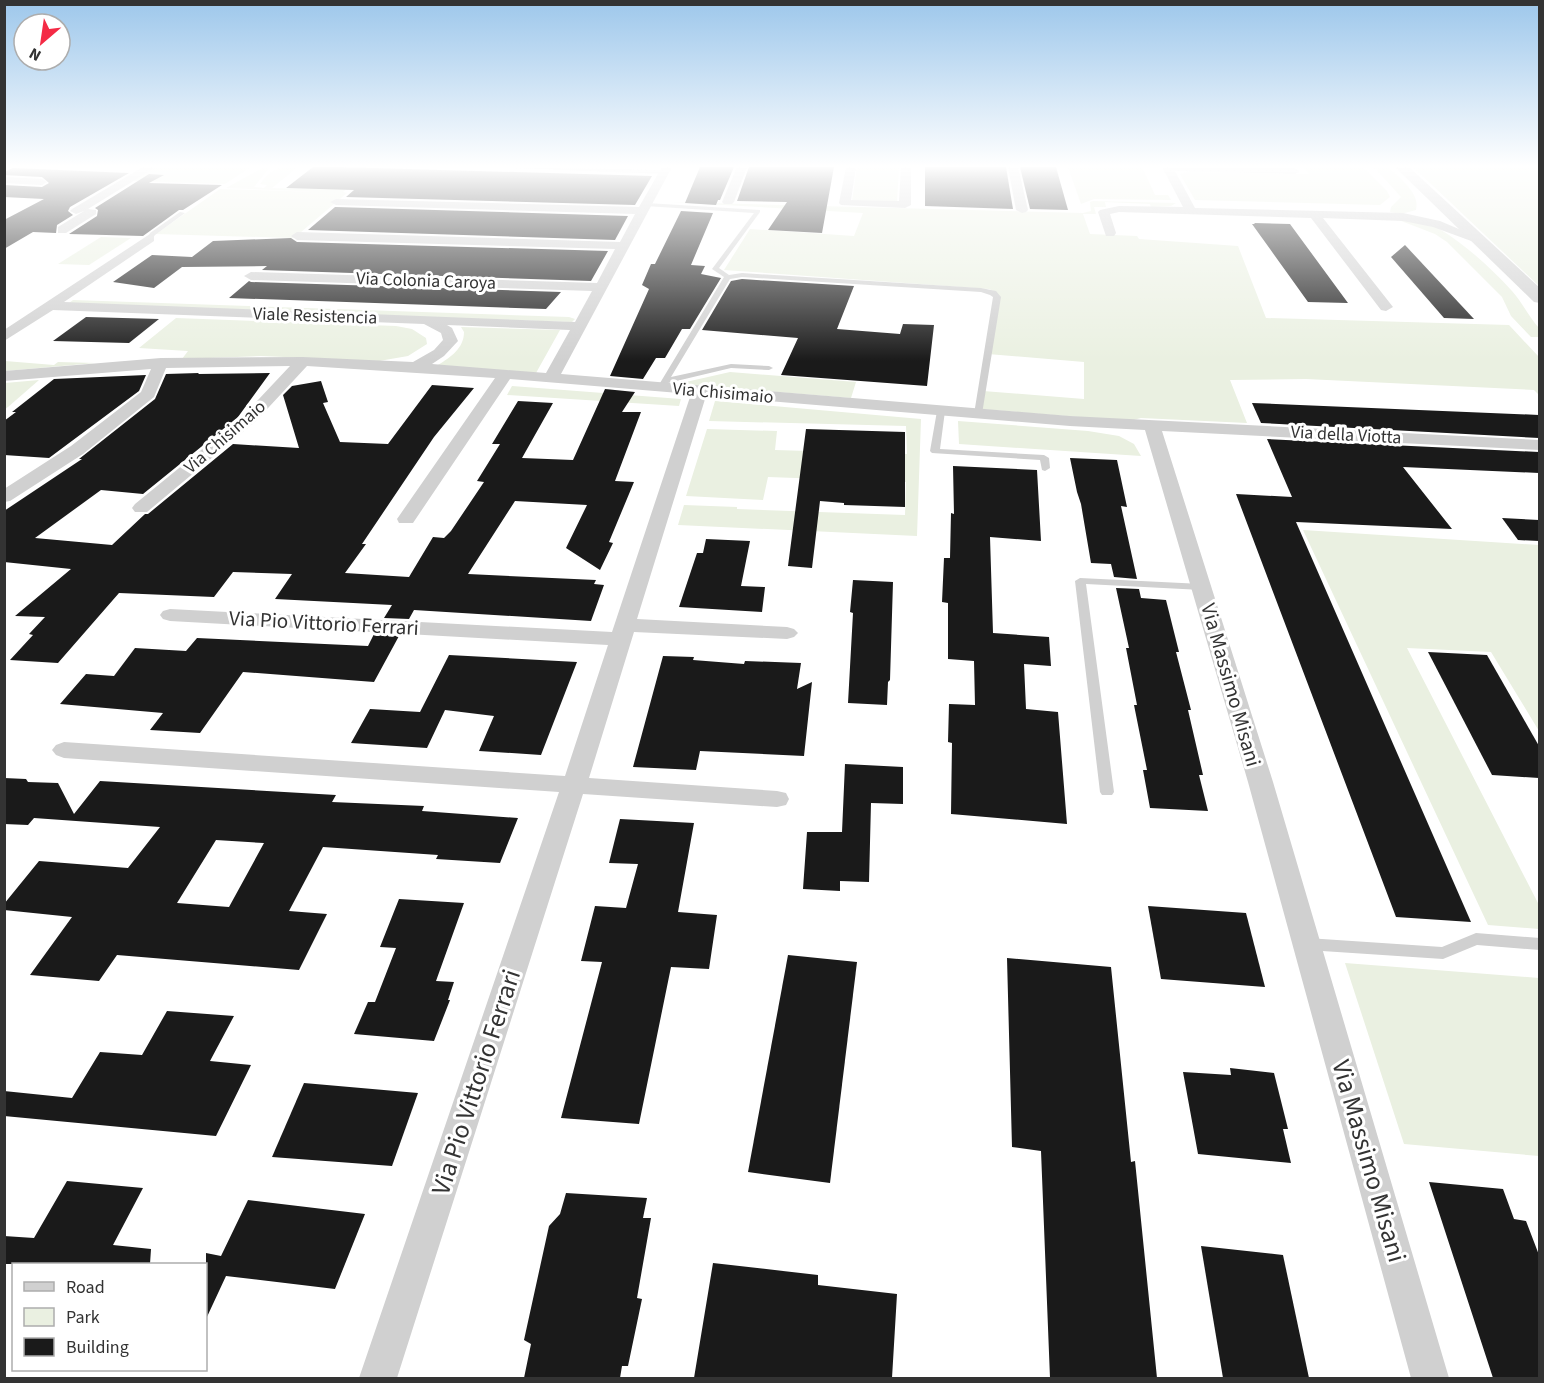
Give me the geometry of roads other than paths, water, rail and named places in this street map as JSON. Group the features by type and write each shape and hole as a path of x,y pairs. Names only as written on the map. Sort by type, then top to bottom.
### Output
{"street":[{"path":"551,378 632,232"},
{"path":"1328,232 1386,307"},
{"path":"1456,232 1474,238"},
{"path":"1467,232 1539,298"},
{"path":"297,236 624,246"},
{"path":"4,337 150,238"},
{"name":"Via Colonia Caroya","path":"251,276 602,287"},
{"name":"Viale Resistencia","path":"65,296 583,320"},
{"name":"Viale Resistencia","path":"50,306 428,321 583,320"},
{"path":"416,367 440,353 451,341 447,331 428,321"},
{"name":"Via Chisimaio","path":"4,376 161,363 303,361 663,384 700,391 1152,426"},
{"name":"Via Chisimaio","path":"141,508 250,418 303,361"},
{"path":"4,497 77,450 148,394 161,363"},
{"path":"406,519 505,375"},
{"name":"Via Pio Vittorio Ferrari","path":"378,1378 574,785 700,391"},
{"name":"Via della Viotta","path":"1152,426 1539,445"},
{"name":"Via Massimo Misani","path":"1152,426 1307,944 1431,1378"},
{"name":"Via Pio Vittorio Ferrari","path":"170,615 623,632 787,633"},
{"path":"64,750 777,799"}],"lane":[{"path":"150,238 156,232"},
{"path":"743,232 715,269 728,277 742,274 981,290 993,293 997,297 978,414"},
{"path":"663,384 728,277"},
{"path":"663,384 730,366 769,368"},
{"path":"941,411 935,451 1044,458 1045,468"},
{"path":"1107,792 1080,581 1202,587"},
{"path":"1307,944 1443,952 1476,939 1539,944"}]}
